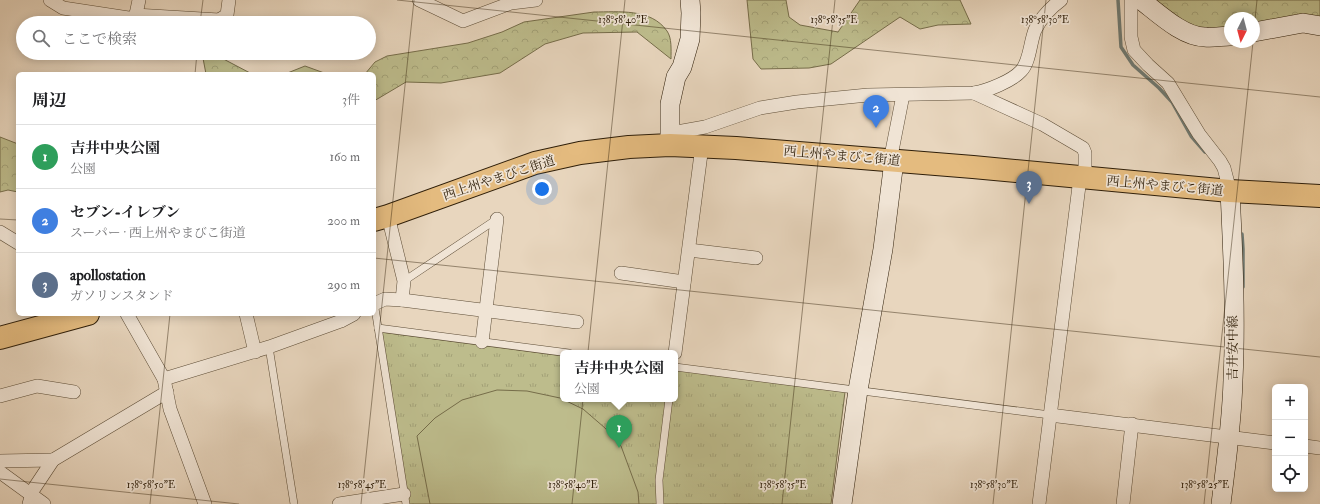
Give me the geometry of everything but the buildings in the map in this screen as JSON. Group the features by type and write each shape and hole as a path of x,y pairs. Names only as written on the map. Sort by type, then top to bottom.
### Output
{"highway":[{"name":"西上州やまびこ街道","path":"381,218 535,164 580,153 629,147 674,139 702,146 973,167 1230,191 1320,196"},
{"path":"0,338 81,316"}],"street":[{"path":"50,0 63,8 115,16"},
{"path":"139,0 135,15 152,16"},
{"path":"225,16 227,15 229,0"},
{"path":"419,0 463,21 511,3 536,0"},
{"path":"690,0 690,39 682,66 676,78 670,104 674,139 760,108 797,102 868,95 983,92 1008,80 1022,71 1028,58 1035,31 1042,17 1061,0"},
{"path":"1131,0 1131,37 1134,50 1168,83 1198,134 1224,168 1230,191"},
{"path":"1141,0 1168,21 1187,33 1204,38 1224,36"},
{"path":"1260,31 1303,23 1320,26"},
{"path":"974,93 1042,124 1083,148 1085,153 1039,504"},
{"path":"842,504 858,390 883,249 894,161 892,151 903,95"},
{"path":"675,350 702,146"},
{"name":"吉井安中線","path":"1221,504 1234,381 1233,269 1230,191"},
{"path":"381,218 404,281 402,300"},
{"path":"482,342 497,219"},
{"path":"0,232 16,242"},
{"path":"688,250 756,258"},
{"path":"621,273 684,282"},
{"path":"376,302 385,299 402,300 577,322"},
{"path":"128,316 165,386 170,409 206,504"},
{"path":"246,316 255,352"},
{"path":"30,500 33,490 53,460 165,386 341,321 350,316"},
{"path":"0,396 37,386 74,392"},
{"path":"1050,415 1272,443"},
{"path":"1123,504 1132,424"},
{"path":"1308,446 1320,448"},
{"path":"0,461 53,460"},
{"path":"0,472 30,500 44,504"},
{"path":"347,503 405,499"}],"lane":[{"path":"404,281 497,219"},
{"path":"376,316 405,499"},
{"path":"378,328 560,352"},
{"path":"269,347 294,504"},
{"path":"678,367 1050,415"},
{"path":"660,504 659,480 669,402"}],"green space":[{"path":"747,0 786,0 789,17 800,25 838,32 860,0 960,0 971,24 938,25 920,29 900,17 831,64 809,68 761,69 753,59"},
{"path":"1154,0 1320,0 1320,18 1260,25 1260,12 1224,12 1224,29 1183,26"},
{"path":"594,12 623,12 643,15 652,18 669,34 671,59 637,32 583,33 545,44 500,73 441,83 406,82 376,100 376,72 367,72 375,62 387,56 468,43 502,32 524,22"},
{"path":"203,60 225,60 248,72 206,72"},
{"path":"305,66 322,72 290,72"},
{"path":"0,137 16,143 16,192 8,190 0,192"},
{"path":"380,332 560,356 560,402 678,402 678,370 845,392 831,504 409,504"},
{"path":"497,390 527,391 560,398 560,402 568,402 583,409 605,428 621,446 638,492 639,504 430,504 417,436 435,418 462,400"}],"waterway":[{"path":"1118,0 1121,47 1133,65 1159,88 1172,102 1191,136 1205,152"},
{"path":"1242,234 1243,287"}],"place":[{"name":"セブン-イレブン","path":"876,128"},
{"name":"apollostation","path":"1029,204"},
{"name":"吉井中央公園","path":"619,448"}]}
